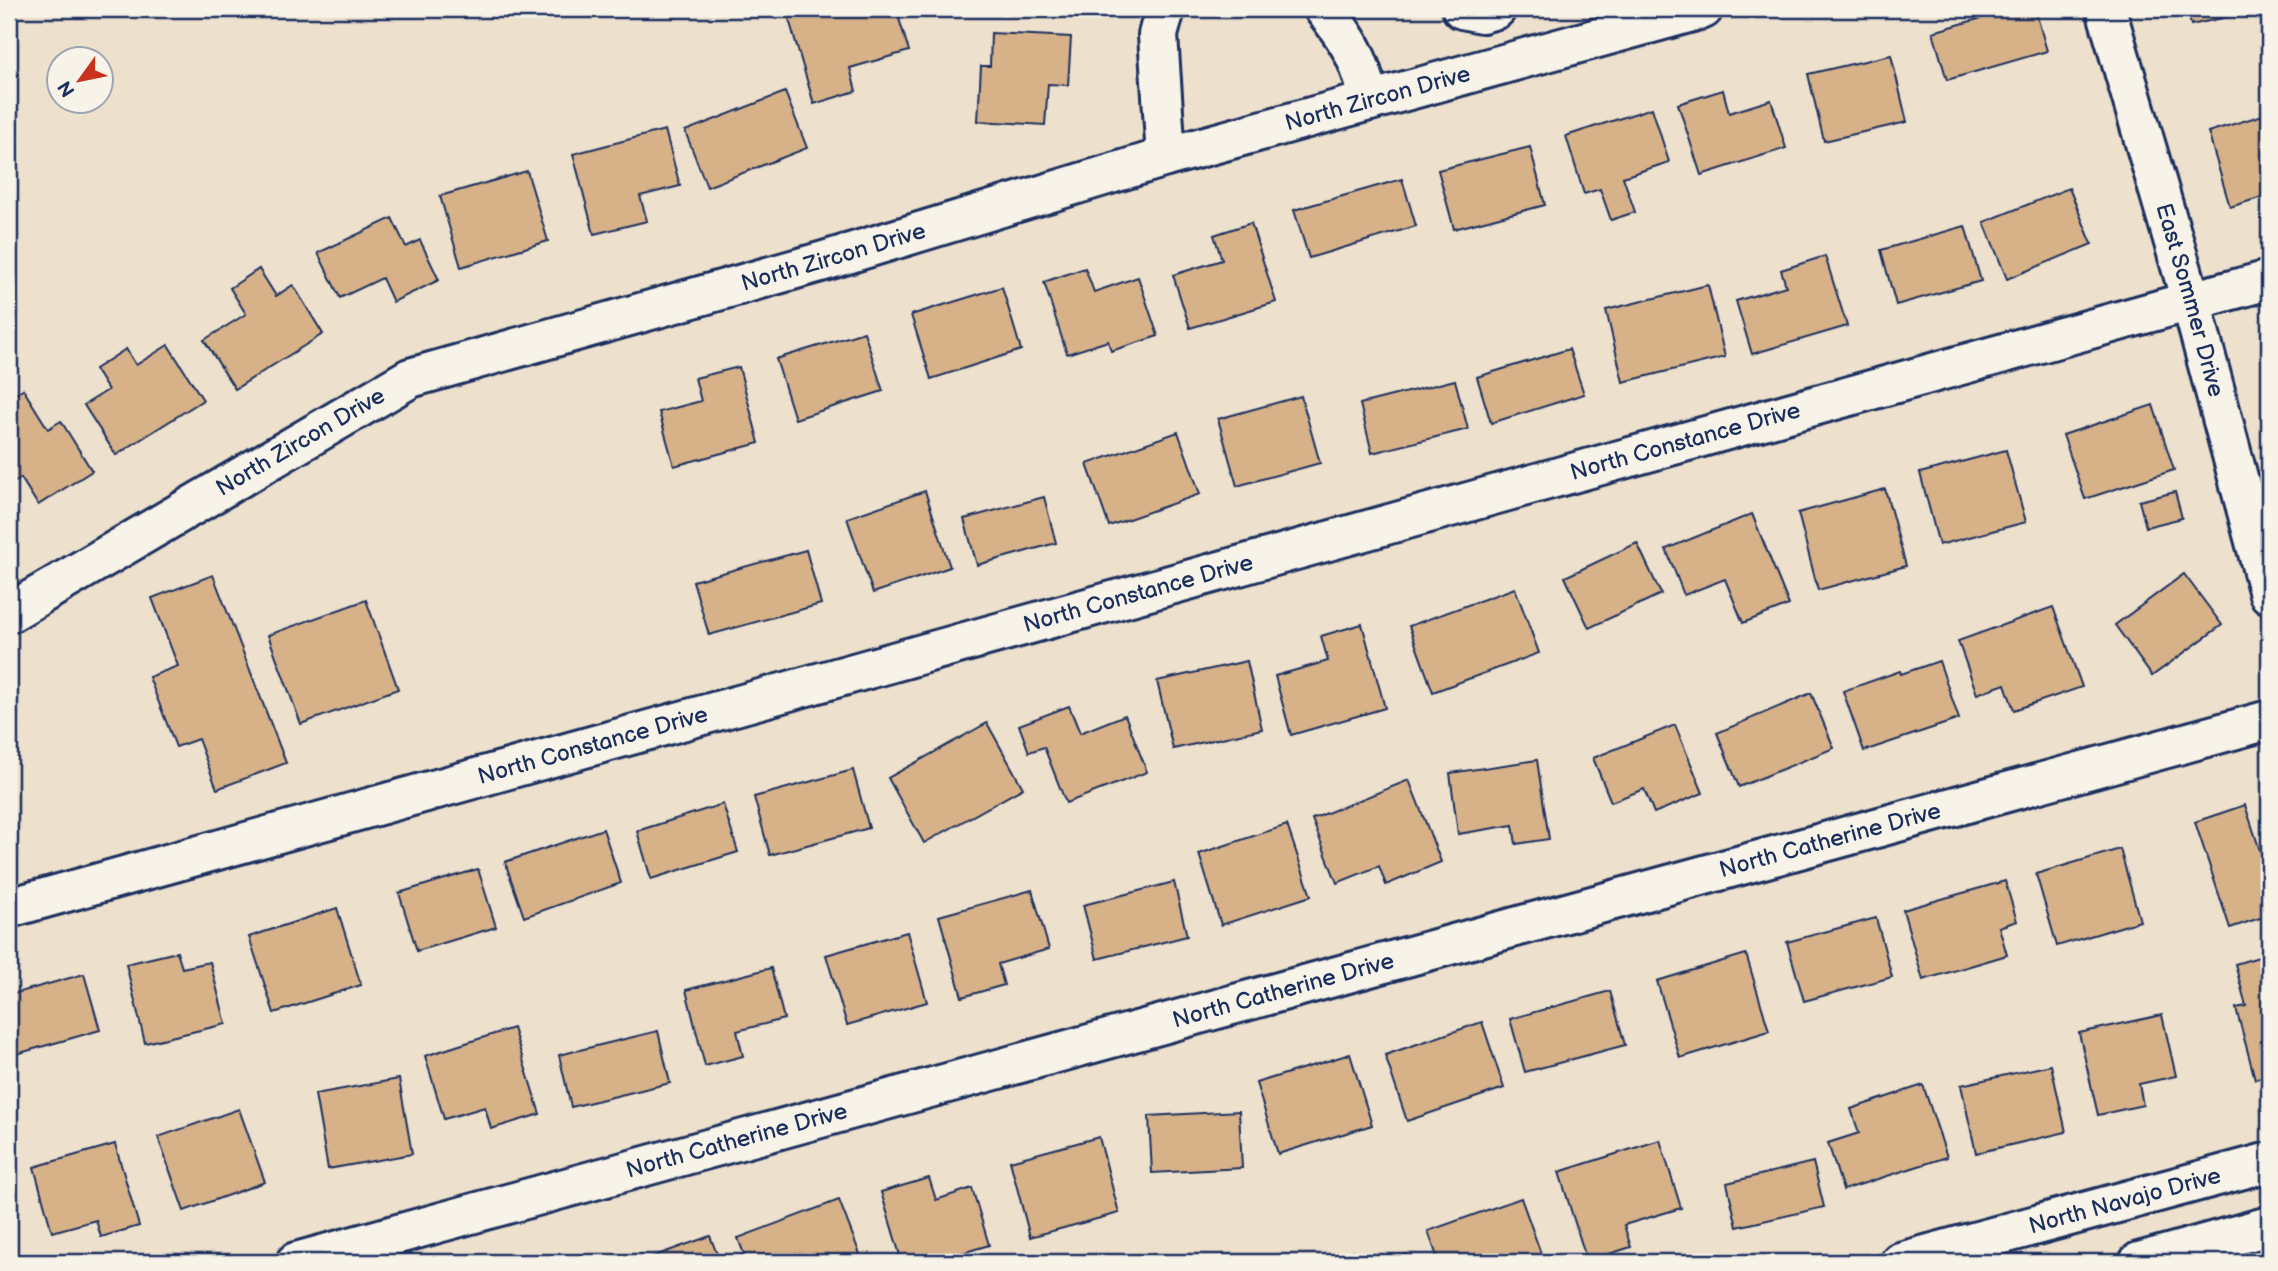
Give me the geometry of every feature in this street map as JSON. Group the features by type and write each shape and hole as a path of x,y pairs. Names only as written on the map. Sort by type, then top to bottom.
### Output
{"street":[{"path":"1164,9 1158,35 1166,157"},
{"path":"1324,9 1347,37 1360,63 1370,100"},
{"path":"1462,9 1482,13 1496,9"},
{"name":"North Zircon Drive","path":"9,613 410,379 824,261 1166,157 1703,9"},
{"name":"East Sommer Drive","path":"2106,9 2190,301 2269,594"},
{"name":"North Constance Drive","path":"9,908 2269,281"},
{"name":"North Catherine Drive","path":"296,1262 2269,720"},
{"name":"North Navajo Drive","path":"1900,1262 2269,1162"},
{"path":"2138,1262 2269,1226"}],"building":[{"path":"786,9 896,9 909,51 850,68 856,91 814,104"},
{"path":"2013,9 2035,9 2047,51 1947,80 1933,32"},
{"path":"2187,9 2262,9 2191,25"},
{"path":"991,33 1071,37 1068,85 1048,84 1045,125 978,121 981,66 990,66"},
{"path":"1891,55 1907,122 1824,141 1808,74"},
{"path":"1723,90 1729,113 1771,100 1786,148 1701,175 1678,104"},
{"path":"785,92 807,148 707,187 685,131"},
{"path":"1652,108 1669,162 1623,177 1635,212 1611,220 1600,189 1584,194 1566,136"},
{"path":"2269,113 2269,195 2230,207 2208,132"},
{"path":"665,130 680,186 640,196 647,221 594,234 573,154"},
{"path":"1530,147 1545,205 1454,229 1438,170"},
{"path":"527,171 548,241 461,267 440,196"},
{"path":"1402,179 1416,226 1309,258 1294,210"},
{"path":"2069,188 2092,244 2007,279 1984,222"},
{"path":"392,218 406,247 420,240 439,280 393,302 382,278 340,298 318,253"},
{"path":"1251,223 1276,302 1190,328 1173,275 1222,260 1214,235"},
{"path":"1965,226 1981,281 1896,305 1881,250"},
{"path":"1825,256 1847,326 1752,354 1736,301 1786,286 1781,270"},
{"path":"1085,268 1094,292 1138,277 1158,336 1111,351 1108,341 1067,354 1044,282"},
{"path":"259,269 276,296 293,285 323,334 235,389 204,340 246,314 230,288"},
{"path":"1708,285 1725,357 1623,382 1606,310"},
{"path":"1002,287 1021,350 931,379 911,315"},
{"path":"864,332 883,391 795,419 776,359"},
{"path":"168,345 203,400 116,455 84,405 108,390 95,369 126,349 136,365"},
{"path":"1569,349 1584,394 1491,423 1477,377"},
{"path":"739,367 759,443 674,466 659,412 701,401 695,378"},
{"path":"1455,380 1468,429 1372,453 1360,404"},
{"path":"23,389 48,429 61,421 92,471 38,505 21,478 9,486 9,398"},
{"path":"1301,396 1320,463 1237,486 1218,419"},
{"path":"2153,405 2174,470 2085,499 2063,435"},
{"path":"1178,432 1200,494 1109,526 1087,464"},
{"path":"2006,450 2026,522 1939,545 1920,473"},
{"path":"1885,489 1906,566 1818,590 1798,513"},
{"path":"925,491 950,567 873,593 847,518"},
{"path":"2175,492 2182,518 2146,527 2139,501"},
{"path":"1044,497 1056,543 977,565 964,519"},
{"path":"1752,514 1789,605 1743,623 1725,579 1684,595 1666,549"},
{"path":"1637,543 1661,594 1589,628 1565,577"},
{"path":"806,550 821,604 709,635 693,581"},
{"path":"2184,574 2222,625 2152,676 2115,625"},
{"path":"213,575 286,763 217,789 198,739 176,747 149,677 178,666 152,598"},
{"path":"1515,588 1539,653 1433,692 1409,626"},
{"path":"366,600 398,689 301,724 268,635"},
{"path":"2053,607 2082,687 2014,710 2005,684 1977,694 1958,641"},
{"path":"1362,624 1385,708 1291,735 1275,676 1328,661 1321,636"},
{"path":"1247,661 1262,729 1173,749 1157,681"},
{"path":"1939,661 1959,719 1864,751 1843,691"},
{"path":"1811,693 1834,748 1739,787 1717,733"},
{"path":"1069,706 1080,733 1125,715 1147,772 1066,803 1044,747 1029,752 1019,725"},
{"path":"987,723 1023,788 924,843 888,778"},
{"path":"1675,725 1703,793 1654,813 1644,789 1611,802 1593,758"},
{"path":"1537,760 1549,839 1516,844 1513,825 1458,834 1450,773"},
{"path":"853,770 869,828 770,855 754,797"},
{"path":"1409,780 1441,862 1386,885 1379,866 1337,883 1312,819"},
{"path":"723,804 738,852 651,879 637,831"},
{"path":"2245,805 2269,878 2269,915 2230,928 2195,822"},
{"path":"1287,825 1311,896 1221,925 1199,854"},
{"path":"603,829 621,883 524,917 505,862"},
{"path":"2120,849 2140,921 2057,946 2036,874"},
{"path":"478,869 496,927 417,951 399,893"},
{"path":"2005,881 2017,921 1999,927 2007,955 1923,980 1903,910"},
{"path":"1174,882 1187,936 1097,959 1083,905"},
{"path":"1032,890 1049,949 998,964 1004,985 962,997 939,916"},
{"path":"337,908 361,985 274,1013 249,937"},
{"path":"1876,918 1892,977 1804,1001 1787,942"},
{"path":"907,932 927,1002 847,1025 826,955"},
{"path":"177,952 182,968 210,962 226,1024 145,1043 126,964"},
{"path":"1746,954 1769,1031 1680,1058 1657,981"},
{"path":"2269,954 2269,1076 2255,1079 2236,1008 2246,1006 2235,964"},
{"path":"771,968 784,1019 737,1031 743,1056 705,1066 686,990"},
{"path":"84,974 100,1030 13,1055 9,1041 9,995"},
{"path":"1610,991 1625,1045 1525,1072 1510,1019"},
{"path":"2162,1015 2176,1076 2139,1084 2143,1105 2098,1115 2079,1033"},
{"path":"1482,1022 1504,1088 1407,1121 1385,1055"},
{"path":"513,1028 540,1114 491,1129 485,1107 444,1119 425,1056"},
{"path":"658,1031 670,1083 571,1107 559,1055"},
{"path":"1350,1054 1372,1125 1278,1154 1256,1083"},
{"path":"2051,1065 2066,1132 1976,1153 1961,1085"},
{"path":"399,1079 412,1154 328,1169 315,1094"},
{"path":"1923,1085 1947,1157 1843,1190 1828,1143 1859,1133 1851,1109"},
{"path":"239,1109 265,1182 184,1211 158,1137"},
{"path":"1239,1111 1242,1168 1152,1173 1149,1116"},
{"path":"1099,1137 1119,1213 1030,1237 1010,1161"},
{"path":"1660,1140 1681,1208 1624,1225 1631,1247 1587,1261 1559,1172"},
{"path":"115,1144 139,1226 101,1237 96,1220 52,1232 34,1167"},
{"path":"1813,1162 1824,1207 1737,1227 1727,1183"},
{"path":"929,1178 936,1200 972,1188 989,1245 932,1262 902,1262 881,1192"},
{"path":"1521,1198 1544,1262 1439,1262 1428,1231"},
{"path":"839,1200 863,1262 747,1262 738,1238"},
{"path":"710,1236 720,1262 638,1262"},
{"path":"1353,1251 1357,1262 1315,1262"},
{"path":"1407,1254 1409,1262 1377,1262"}]}
